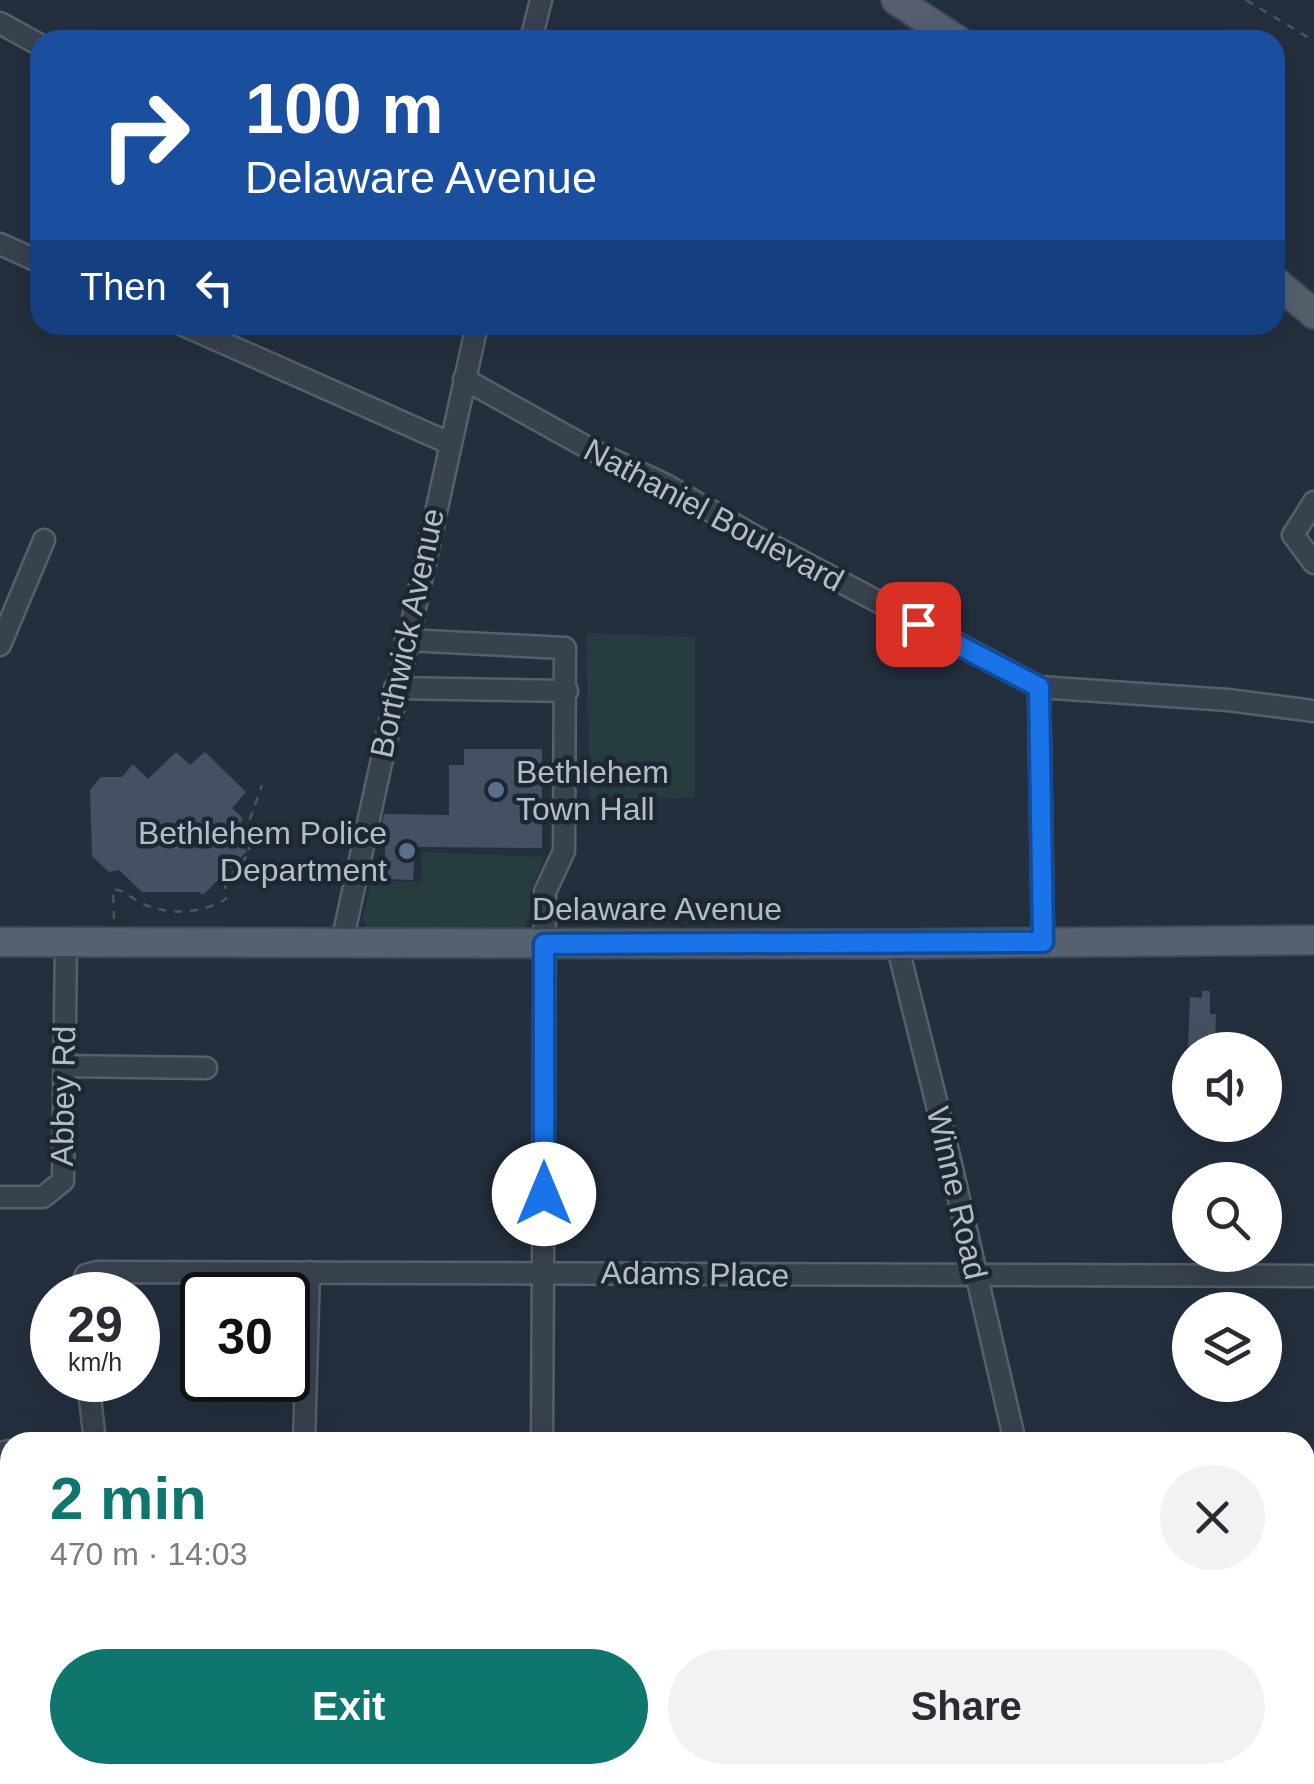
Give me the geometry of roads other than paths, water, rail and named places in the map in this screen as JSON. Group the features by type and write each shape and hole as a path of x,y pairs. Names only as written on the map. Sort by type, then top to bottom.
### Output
{"main road":[{"path":"896,0 942,30"},
{"path":"1285,290 1314,314"},
{"name":"Delaware Avenue","path":"0,942 897,944 1314,940"}],"street":[{"path":"534,30 541,0"},
{"path":"0,24 30,40"},
{"path":"0,244 30,258"},
{"path":"206,335 449,443"},
{"name":"Borthwick Avenue","path":"342,942 475,335"},
{"name":"Nathaniel Boulevard","path":"464,379 590,450 666,485 1039,687 1228,700 1314,711"},
{"path":"1314,502 1293,535 1314,564"},
{"path":"0,645 44,540"},
{"path":"406,640 565,648 564,851 545,892 542,1432"},
{"path":"1039,687 1043,942"},
{"path":"395,688 567,691"},
{"name":"Abbey Rd","path":"0,1197 44,1197 63,1181 66,942"},
{"name":"Winne Road","path":"897,944 1012,1432"},
{"path":"64,1066 206,1068"},
{"name":"Adams Place","path":"310,1272 977,1278 1314,1276"},
{"path":"90,1402 94,1432"},
{"path":"304,1432 305,1402"}],"place":[{"name":"Bethlehem Town Hall","path":"496,790"},
{"name":"Bethlehem Police Department","path":"407,851"}]}
